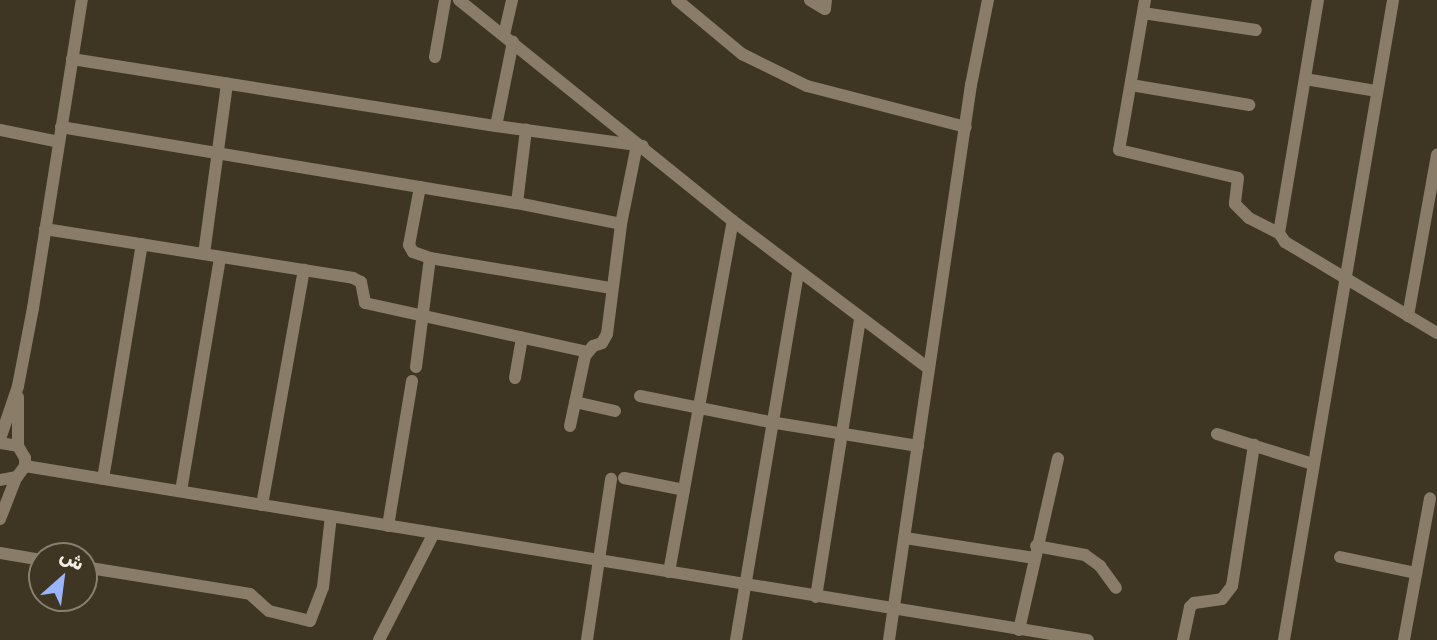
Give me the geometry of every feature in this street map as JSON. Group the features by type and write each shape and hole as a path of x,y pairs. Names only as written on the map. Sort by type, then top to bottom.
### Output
{"street":[{"path":"0,519 16,478 25,466 23,452 18,446 0,441 18,386 82,0"},
{"path":"435,57 446,0"},
{"path":"459,0 733,221 928,368"},
{"path":"496,126 512,0"},
{"path":"677,0 742,54 807,86 966,127"},
{"path":"810,0 825,9 827,0"},
{"path":"889,640 928,368 988,0"},
{"path":"1279,233 1318,0"},
{"path":"1284,640 1393,0"},
{"path":"1256,30 1144,7 1119,150 1238,178 1235,204 1249,218 1279,233 1285,242 1437,333"},
{"path":"72,59 496,126 640,145"},
{"path":"1305,79 1377,91"},
{"path":"204,254 227,84"},
{"path":"1131,85 1248,105"},
{"path":"61,127 420,187 621,224"},
{"path":"0,130 59,142"},
{"path":"517,204 526,130"},
{"path":"570,426 587,352 605,339 621,224 640,145"},
{"path":"1408,316 1437,155"},
{"path":"420,187 410,249 430,258 612,288"},
{"path":"669,572 733,221"},
{"path":"45,229 357,279 362,282 365,303 587,352"},
{"path":"103,478 142,244"},
{"path":"181,491 220,257"},
{"path":"416,367 430,258"},
{"path":"262,505 304,270"},
{"path":"736,640 770,422 798,272"},
{"path":"816,597 860,319"},
{"path":"515,378 522,338"},
{"path":"388,526 412,381"},
{"path":"18,386 18,446"},
{"path":"640,396 770,422 918,446"},
{"path":"575,402 615,411"},
{"path":"1217,434 1313,464"},
{"path":"1183,640 1190,607 1194,603 1222,599 1231,586 1254,445"},
{"path":"1019,630 1058,458"},
{"path":"25,466 599,559 1019,630 1037,636 1088,640"},
{"path":"0,480 16,478"},
{"path":"587,640 599,559 617,478 684,490"},
{"path":"1404,640 1430,498"},
{"path":"98,569 250,594 269,611 310,621 323,586 331,516"},
{"path":"379,640 434,533"},
{"path":"905,538 1085,555 1100,566 1116,588"},
{"path":"0,553 28,558"},
{"path":"1340,557 1416,573"}]}
